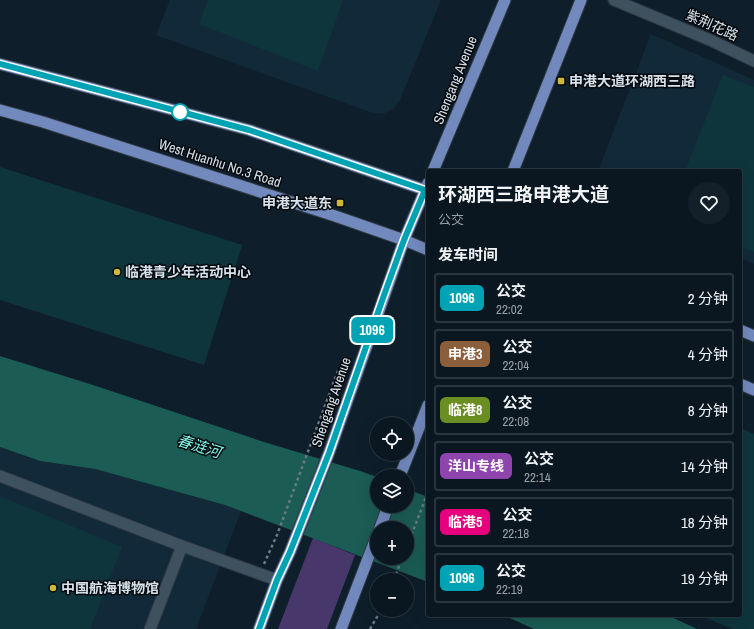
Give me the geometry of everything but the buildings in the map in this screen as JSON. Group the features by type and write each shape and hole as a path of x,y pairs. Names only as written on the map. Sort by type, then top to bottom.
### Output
{"main road":[{"name":"Shengang Avenue","path":"434,169 505,0"},
{"path":"514,169 581,0"},
{"path":"0,64 249,130 426,188"},
{"name":"West Huanhu No.3 Road","path":"0,110 43,122 335,216 426,249"},
{"name":"Shengang Avenue","path":"259,629 277,580 290,552 329,453 404,240 426,190"},
{"path":"742,331 754,336"},
{"path":"742,385 754,390"},
{"path":"403,469 426,410"},
{"path":"341,629 370,552"}],"street":[{"name":"紫荆花路","path":"614,0 710,40 754,61"},
{"path":"0,476 182,546 277,580"},
{"path":"150,629 182,546"}],"path":[{"path":"263,565 277,535 339,368"},
{"path":"414,528 426,498"},
{"path":"370,629 377,617"}],"shaded area":[{"path":"170,0 441,0 400,100 393,109 383,114 373,113 156,35"},
{"path":"651,34 754,80 754,264 742,259 742,169 599,169"},
{"path":"0,447 40,461 95,469 225,505 241,511 196,629 0,629"},
{"path":"313,538 355,555 327,629 278,629"}],"water":[{"name":"春涟河","path":"0,356 93,385 264,442 370,475 370,513 414,513 414,492 426,496 426,581 414,577 414,573 404,573 383,565 414,565 414,521 370,521 370,560 225,505 95,469 40,461 0,447"},
{"path":"507,617 671,617 697,629 534,629"}],"bus line":[{"name":"1096","path":"0,64 249,130 425,190 404,240 329,453 290,552 277,580 259,629"}],"place":[{"name":"申港大道环湖西三路","path":"561,81"},
{"name":"申港大道东","path":"340,203"},
{"name":"临港青少年活动中心","path":"117,272"},
{"name":"中国航海博物馆","path":"53,588"}]}
